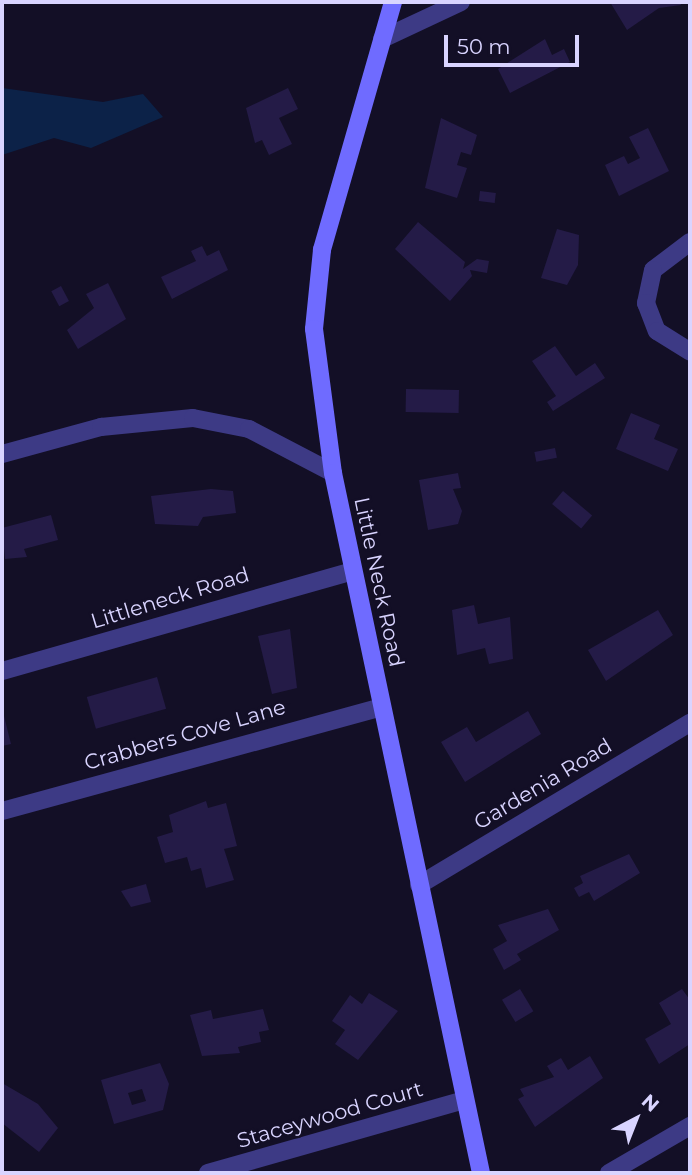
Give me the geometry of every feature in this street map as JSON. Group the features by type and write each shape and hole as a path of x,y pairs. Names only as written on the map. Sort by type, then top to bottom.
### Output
{"street":[{"name":"Little Neck Road","path":"393,2 316,289 316,357 333,472 353,571 481,1173"},
{"path":"382,39 461,2"},
{"path":"690,242 653,270 646,303 657,331 690,352"},
{"path":"2,454 101,427 194,418 249,429 333,472"},
{"name":"Littleneck Road","path":"2,671 353,571"},
{"name":"Crabbers Cove Lane","path":"2,811 381,707"},
{"name":"Gardenia Road","path":"419,885 690,723"},
{"name":"Staceywood Court","path":"208,1173 465,1100"},
{"path":"609,1173 690,1126"}],"water":[{"path":"2,88 103,102 143,94 163,117 91,148 54,138 2,155"}],"building":[{"path":"610,2 680,2 681,5 659,8 627,30"},
{"path":"545,39 552,55 564,49 570,62 510,93 498,69"},
{"path":"288,88 298,109 279,118 292,144 269,155 262,140 255,143 246,108"},
{"path":"441,118 477,135 471,155 461,152 457,165 467,168 457,198 425,188"},
{"path":"648,128 669,171 619,196 605,165 624,156 628,164 640,158 629,137"},
{"path":"480,191 496,193 495,203 479,201"},
{"path":"418,222 465,262 463,269 477,259 489,261 487,273 470,270 472,276 450,301 395,249"},
{"path":"557,229 579,235 578,265 567,285 541,278"},
{"path":"202,246 207,256 219,250 228,270 172,299 161,277 196,261 191,251"},
{"path":"108,283 126,319 78,349 67,330 94,308 86,294"},
{"path":"61,286 69,301 59,306 51,291"},
{"path":"555,346 576,376 595,363 605,378 553,411 547,402 556,396 532,361"},
{"path":"406,389 459,390 459,413 406,412"},
{"path":"631,413 660,425 654,439 678,449 668,471 616,449"},
{"path":"555,448 557,458 536,462 534,452"},
{"path":"458,473 461,488 453,489 462,511 458,524 428,530 419,480"},
{"path":"211,489 233,491 236,513 203,517 198,526 155,524 151,496"},
{"path":"563,491 592,515 581,528 552,504"},
{"path":"51,515 58,540 24,549 27,557 5,559 2,528"},
{"path":"474,605 478,624 510,617 513,659 489,664 485,648 457,655 452,610"},
{"path":"658,610 673,635 606,681 588,650"},
{"path":"290,629 297,688 272,694 258,636"},
{"path":"157,677 166,709 96,729 87,697"},
{"path":"528,711 541,734 465,782 441,742 467,727 476,742"},
{"path":"4,716 11,744 2,746 2,717"},
{"path":"206,801 208,808 226,803 237,846 224,849 234,880 206,888 201,868 191,871 187,857 165,863 157,837 173,832 169,815"},
{"path":"629,854 640,873 594,901 589,892 579,897 574,888 583,883 580,876"},
{"path":"146,884 151,902 131,907 121,891"},
{"path":"548,909 559,930 517,954 521,960 504,970 493,949 507,941 498,925"},
{"path":"520,989 533,1011 515,1022 502,1000"},
{"path":"682,989 690,1000 690,1044 659,1064 645,1039 671,1024 659,1003"},
{"path":"369,993 398,1011 358,1060 335,1044 345,1030 332,1021 350,995 362,1004"},
{"path":"263,1009 269,1030 259,1032 261,1042 238,1047 240,1053 202,1056 190,1015 211,1010 213,1019"},
{"path":"590,1056 603,1078 535,1127 518,1099 524,1096 520,1089 554,1077 547,1066 561,1058 568,1070"},
{"path":"160,1063 169,1084 163,1110 114,1124 101,1080","holes":["142,1089 146,1101 132,1105 128,1093"]},
{"path":"2,1083 38,1104 58,1128 39,1152 2,1123"}]}
